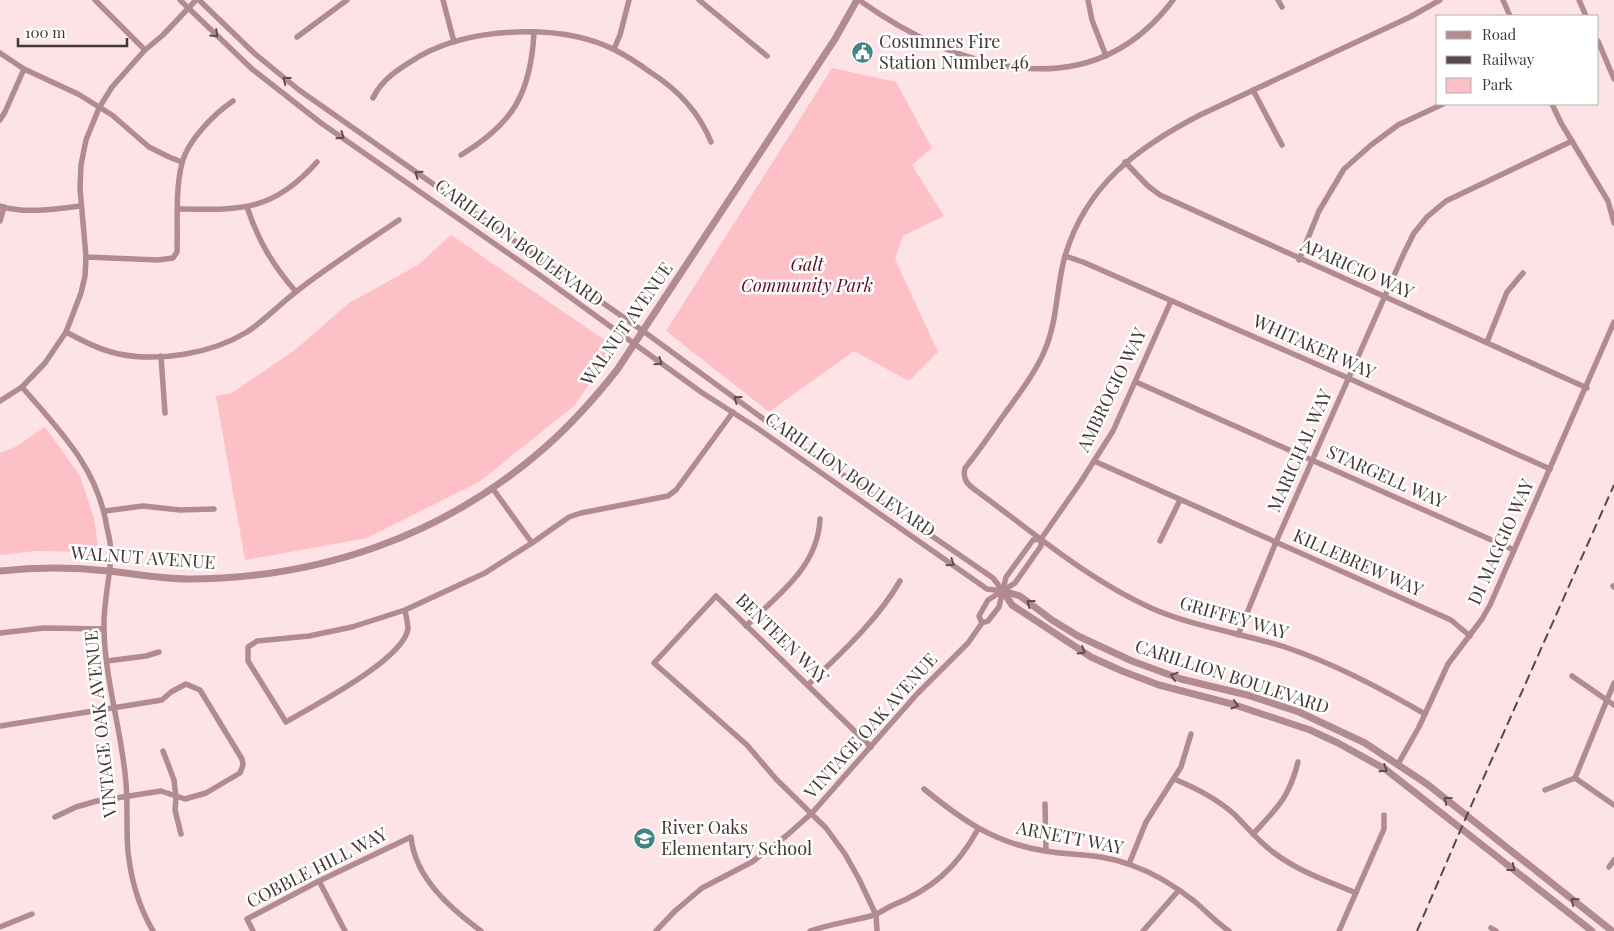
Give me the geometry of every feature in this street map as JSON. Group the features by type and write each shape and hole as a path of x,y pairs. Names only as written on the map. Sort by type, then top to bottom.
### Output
{"street":[{"path":"95,0 145,50"},
{"name":"CARILLION BOULEVARD","path":"180,0 252,68 321,123 538,274 634,345 987,589 1020,596 1052,620 1078,636 1132,661 1181,679 1247,695 1299,712 1344,732 1398,764 1467,815 1612,931"},
{"path":"0,401 22,387 45,363 66,332 81,293 85,276 86,257 81,206 81,165 86,140 99,108 112,87 145,50 163,35 197,0"},
{"name":"CARILLION BOULEVARD","path":"197,0 254,53 299,90 643,331 788,437 993,578 1012,605 1044,628 1091,656 1122,671 1159,685 1272,716 1310,730 1385,769 1592,931"},
{"path":"297,37 348,0"},
{"path":"443,0 454,42"},
{"path":"614,49 620,35 629,0"},
{"path":"699,0 708,2 767,56"},
{"path":"858,0 915,34 994,64 1018,68 1058,68 1089,62 1106,56 1144,32 1173,0"},
{"name":"WALNUT AVENUE","path":"0,571 59,568 109,571 158,577 222,579 303,569 347,558 414,533 447,517 493,489 543,450 594,398 617,370 830,47 858,0"},
{"path":"1088,0 1092,20 1106,56"},
{"path":"1278,0 1282,7"},
{"path":"1065,256 1075,228 1104,184 1126,162 1167,132 1410,17 1440,0"},
{"path":"1503,0 1510,15"},
{"path":"1579,0 1586,15"},
{"path":"461,155 495,132 517,103 526,85 534,32"},
{"path":"373,98 382,83 398,70 425,54 454,42 493,34 534,32 578,38 614,49 661,79 677,93 702,123 711,142"},
{"path":"1599,44 1614,79"},
{"path":"0,53 24,69 60,85 112,115 149,146 182,162"},
{"path":"0,120 24,69"},
{"path":"1253,90 1282,145"},
{"path":"86,257 158,260 174,258 177,252 179,185 182,162 188,150 210,120 233,101"},
{"path":"1300,260 1319,211 1344,170 1370,145 1398,125 1441,105"},
{"path":"1553,105 1608,201 1614,223"},
{"name":"MARICHAL WAY","path":"1238,635 1276,542 1414,233 1427,216 1446,201 1572,141"},
{"path":"179,209 247,207 267,200 297,183 316,162"},
{"name":"APARICIO WAY","path":"1126,162 1148,186 1160,195 1300,260 1587,388"},
{"path":"0,221 2,207 24,210 81,206"},
{"path":"247,207 262,246 296,292"},
{"path":"66,332 94,346 120,354 161,356 207,349 246,332 296,292 400,220"},
{"name":"WHITAKER WAY","path":"1065,256 1084,262 1550,469"},
{"name":"GRIFFEY WAY","path":"1065,256 1052,328 1044,352 1031,377 965,468 963,475 966,483 1074,564 1134,600 1188,622 1283,647 1340,668 1366,680 1426,714"},
{"path":"1487,342 1508,292 1523,273"},
{"name":"AMBROGIO WAY","path":"1003,591 1015,583 1040,546 1040,538 1080,483 1113,431 1171,301"},
{"name":"DI MAGGIO WAY","path":"1398,764 1426,714 1448,664 1470,636 1490,604 1587,388 1614,322"},
{"path":"161,356 165,412"},
{"name":"STARGELL WAY","path":"1136,382 1514,550"},
{"name":"VINTAGE OAK AVENUE","path":"22,387 55,424 86,466 97,488 105,511 111,552 104,629 126,781 127,838 130,869 141,906 152,931"},
{"path":"405,610 408,629 400,645 371,671 286,722 248,661 248,647 257,641 309,636 352,627 405,610 485,573 569,517 580,513 668,496 676,490 733,412"},
{"name":"KILLEBREW WAY","path":"1094,461 1451,620 1470,636"},
{"path":"493,489 532,543"},
{"path":"1160,541 1180,500"},
{"path":"105,511 143,506 172,510 214,509"},
{"path":"746,626 804,568 816,542 820,519"},
{"name":"AMBROGIO WAY","path":"1003,591 1006,577 1033,540 1040,538"},
{"path":"808,685 874,620 900,581"},
{"name":"VINTAGE OAK AVENUE","path":"982,623 979,616 988,600 1003,591"},
{"name":"VINTAGE OAK AVENUE","path":"656,931 675,910 702,888 752,862 812,813 917,694 968,643 982,623 988,621 999,606 1003,591"},
{"name":"BENTEEN WAY","path":"812,813 776,779 747,745 654,663 716,596 871,747"},
{"path":"0,633 44,628 104,629"},
{"path":"108,661 146,656 159,652"},
{"path":"1572,676 1614,705"},
{"path":"0,726 162,700 171,692 186,684 200,690 242,759 243,765 240,773 206,793 185,799 161,791 96,802 76,807 55,817"},
{"path":"1545,790 1575,778 1614,684"},
{"path":"1129,864 1146,822 1181,767 1191,734"},
{"path":"163,751 174,780 176,797 174,810 181,834"},
{"path":"1253,834 1287,795 1294,779 1298,762"},
{"path":"1575,778 1614,805"},
{"path":"1174,779 1218,802 1273,853 1292,865 1356,892"},
{"name":"ARNETT WAY","path":"924,788 953,812 978,829 1011,843 1046,851 1094,855 1129,864 1154,875 1179,890 1229,931"},
{"path":"1045,804 1046,851"},
{"path":"812,813 846,854 876,915 877,931"},
{"path":"1339,931 1384,829 1384,815"},
{"path":"810,931 832,924 876,915 888,907 910,898 934,883 958,859 978,829"},
{"name":"COBBLE HILL WAY","path":"253,931 246,918 412,837 413,851 431,885 455,911 481,931"},
{"path":"1609,867 1614,860"},
{"path":"319,881 345,931"},
{"path":"1143,931 1179,890"},
{"path":"0,926 32,914"}],"green space":[{"name":"Galt Community Park","path":"832,68 896,82 932,148 912,165 944,216 903,236 895,259 938,352 909,381 854,351 769,412 666,331"},
{"path":"451,235 615,347 574,406 479,482 367,538 245,560 216,396 232,393 295,350 349,303 418,265"},
{"path":"45,427 80,476 94,518 98,545 88,552 35,551 0,555 0,453 15,447"}],"railway":[{"path":"1417,931 1614,485"}],"place":[{"name":"Cosumnes Fire Station Number 46","path":"863,52"},
{"name":"River Oaks Elementary School","path":"645,838"}]}
